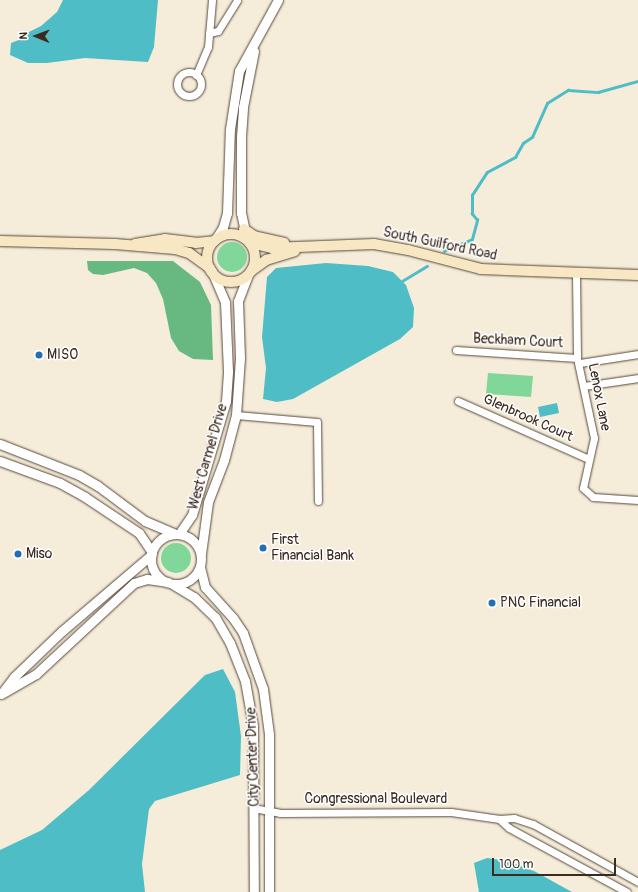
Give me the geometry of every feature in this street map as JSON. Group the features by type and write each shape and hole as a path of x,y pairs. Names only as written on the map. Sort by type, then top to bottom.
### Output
{"main road":[{"path":"244,229 254,236 294,246"},
{"path":"0,241 129,245 182,250 220,278 232,281 250,272 255,258 249,242 232,234 214,241 201,243 165,239 129,245"},
{"path":"211,270 208,253 214,241"},
{"name":"South Guilford Road","path":"249,242 272,248 374,244 408,250 481,269 576,274 638,275"},
{"name":"South Guilford Road","path":"250,272 266,260 308,246"}],"street":[{"path":"196,75 208,47 212,0"},
{"path":"209,33 218,31 237,0"},
{"path":"214,241 223,227 227,214 228,150 234,94 239,71 255,45 278,0"},
{"path":"249,242 240,212 242,122 255,45"},
{"name":"West Carmel Drive","path":"177,534 192,515 226,402 228,371 225,302 211,270"},
{"name":"West Carmel Drive","path":"201,554 208,502 225,455 236,415 240,358 238,301 250,272"},
{"name":"Lenox Lane","path":"576,274 579,360 594,438 583,483 588,495 600,498 638,500"},
{"name":"Beckham Court","path":"456,350 579,360 638,354"},
{"path":"584,386 638,378"},
{"name":"Glenbrook Court","path":"458,401 589,459"},
{"path":"236,415 317,422 318,501"},
{"path":"0,444 79,475 98,486 145,521 192,539 201,554 200,567 190,579 170,583 147,579 134,583 36,674 1,695"},
{"path":"0,461 60,483 85,497 139,533 152,553 153,570 170,583"},
{"path":"1,695 14,676 62,631 152,553 159,540 177,534"},
{"name":"City Center Drive","path":"200,567 205,587 233,618 243,633 259,674 268,718 269,892"},
{"name":"City Center Drive","path":"170,583 194,597 213,614 223,629 240,667 253,726 254,892"},
{"name":"Congressional Boulevard","path":"253,808 280,812 451,812 499,819 514,818 533,824 638,882"},
{"name":"Congressional Boulevard","path":"499,819 509,828 627,892"}],"green space":[{"path":"232,242 243,246 247,257 243,268 232,272 221,268 217,257 221,246"},
{"path":"87,261 173,261 200,282 211,305 213,360 193,359 179,351 171,338 163,299 156,283 147,273 134,268 103,275 93,274 88,270"},
{"path":"488,373 533,376 531,397 486,394"},
{"path":"176,543 187,547 191,558 187,569 176,573 165,569 161,558 165,547"}],"water":[{"path":"63,0 158,0 154,47 148,62 85,58 47,63 28,63 10,55 11,43 24,38 27,33 41,26 57,12"},
{"path":"326,263 368,266 393,272 406,285 414,308 413,327 400,339 293,399 277,402 263,399 266,368 262,337 267,277 276,268"},
{"path":"557,403 559,413 540,417 538,407"},
{"path":"223,669 235,692 241,736 240,775 155,801 149,809 142,864 145,892 0,892 0,850 42,830 89,790 205,675"},
{"path":"487,858 507,861 534,871 572,892 479,892 474,863"}],"waterway":[{"path":"444,251 472,239 477,220 472,214 472,195 487,172 515,157 523,143 532,137 547,103 568,90 598,92 638,81"},
{"path":"402,281 427,266"}],"place":[{"name":"MISO","path":"39,355"},
{"name":"First Financial Bank","path":"263,548"},
{"name":"Miso","path":"18,554"},
{"name":"PNC Financial","path":"492,603"}]}
